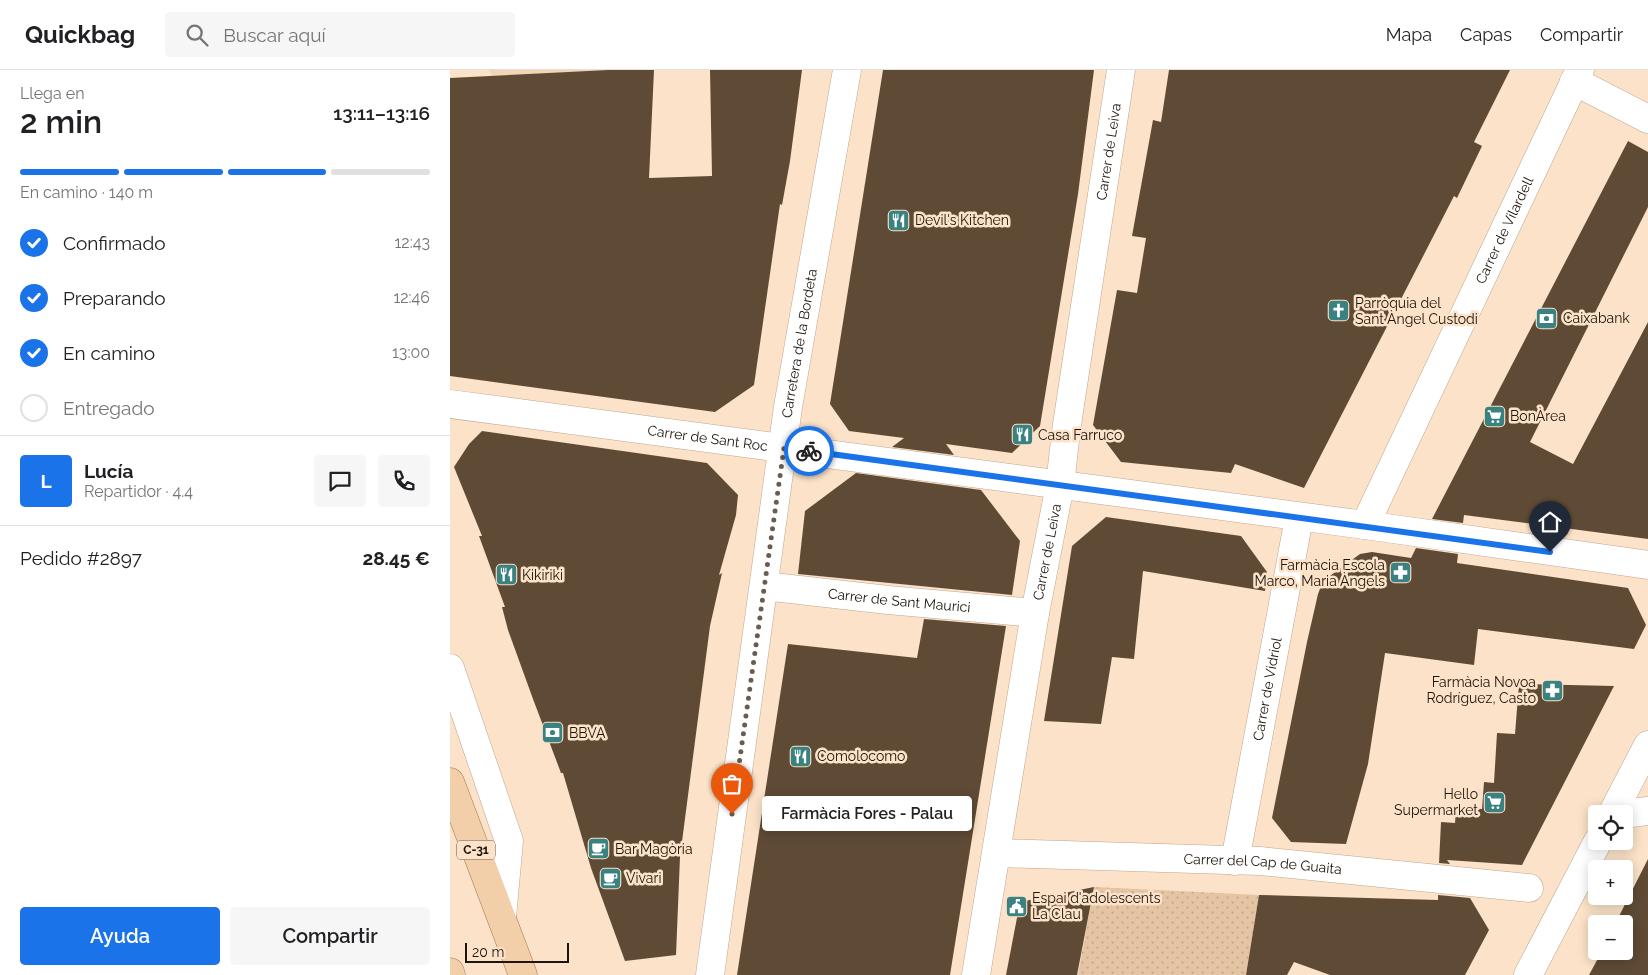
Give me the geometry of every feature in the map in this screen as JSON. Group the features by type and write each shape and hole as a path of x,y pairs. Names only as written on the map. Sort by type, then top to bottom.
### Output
{"main road":[{"name":"C-31","path":"450,782 523,975"}],"street":[{"name":"Carretera de la Bordeta","path":"710,975 784,448 788,407 847,70"},
{"name":"Carrer de Leiva","path":"976,975 1035,613 1060,485 1066,431 1121,70"},
{"path":"1577,75 1648,119"},
{"name":"Carrer de Vilardell","path":"1366,525 1577,75"},
{"name":"Carrer de Sant Roc","path":"450,404 1299,518 1366,525 1648,565"},
{"name":"Carrer de Vidriol","path":"1235,861 1299,518"},
{"name":"Carrer de Sant Maurici","path":"764,586 888,600 1035,613"},
{"path":"450,668 509,841 502,917"},
{"path":"1617,805 1648,745"},
{"path":"1633,813 1648,811"},
{"path":"1528,975 1593,850"},
{"name":"Carrer del Cap de Guaita","path":"997,853 1235,861 1334,867 1529,888"}],"shaded area":[{"path":"489,70 608,70 492,76"},
{"path":"1094,887 1259,895 1246,975 1078,975"}],"building":[{"path":"608,70 654,70 649,178 712,176 710,70 802,70 790,161 782,205 780,204 754,385 715,412 450,376 450,78"},
{"path":"883,70 1094,70 1078,194 1040,426 1012,453 946,444 954,455 892,447 904,438 849,431 830,404"},
{"path":"1169,70 1510,70 1474,142 1482,146 1457,198 1454,196 1304,488 1235,464 1231,473 1121,462 1093,425 1117,290 1137,293 1146,238 1132,236 1153,120 1161,122"},
{"path":"1628,141 1648,152 1648,207 1530,442 1573,464 1648,322 1648,539 1464,515 1463,523 1432,519"},
{"path":"482,431 707,463 738,495 736,515 719,575 722,573 710,626 680,857 676,955 625,961 591,868 563,773 561,773 508,630 502,607 505,607 479,536 482,536 454,467 469,444"},
{"path":"856,473 981,490 1020,541 1012,595 798,574 805,511"},
{"path":"1106,517 1241,536 1267,572 1265,591 1143,571 1134,659 1112,657 1101,724 1044,721 1072,546"},
{"path":"1416,548 1458,554 1457,563 1628,588 1646,625 1634,649 1478,629 1474,665 1385,653 1368,764 1346,844 1291,842 1272,818 1307,642 1318,594 1323,581 1360,554 1372,552 1411,558"},
{"path":"924,619 1006,626 950,975 737,975 788,644 917,658"},
{"path":"1519,684 1614,686 1522,865 1447,860 1450,864 1439,863 1441,822 1455,823 1456,808 1482,809 1484,782 1494,783 1497,733 1515,734"},
{"path":"1648,859 1648,975 1589,975 1597,960 1633,960 1633,915 1620,915 1625,905 1633,905 1633,889"},
{"path":"1094,887 1077,975 1006,975 1020,902"},
{"path":"1259,895 1438,900 1438,895 1470,898 1489,930 1465,975 1330,975 1294,962 1287,975 1246,975"}],"way so far":[{"path":"732,814 784,448 809,451"}],"place":[{"name":"Devil's Kitchen","path":"899,220"},
{"name":"Parròquia del Sant Àngel Custodi","path":"1339,311"},
{"name":"Caixabank","path":"1547,318"},
{"name":"BonÀrea","path":"1494,416"},
{"name":"Casa Farruco","path":"1022,435"},
{"name":"Farmàcia Escola Marco, Maria Àngels","path":"1401,573"},
{"name":"Kikiriki","path":"506,575"},
{"name":"Farmàcia Novoa Rodríguez, Casto","path":"1552,690"},
{"name":"BBVA","path":"553,733"},
{"name":"Comolocomo","path":"801,756"},
{"name":"Hello Supermarket","path":"1494,802"},
{"name":"Farmàcia Fores - Palau","path":"732,814"},
{"name":"Bar Magòria","path":"599,849"},
{"name":"Vivari","path":"610,878"},
{"name":"Espai d'adolescents La Clau","path":"1016,906"}],"route":[{"path":"809,451 1299,518 1366,525 1550,552"}]}
